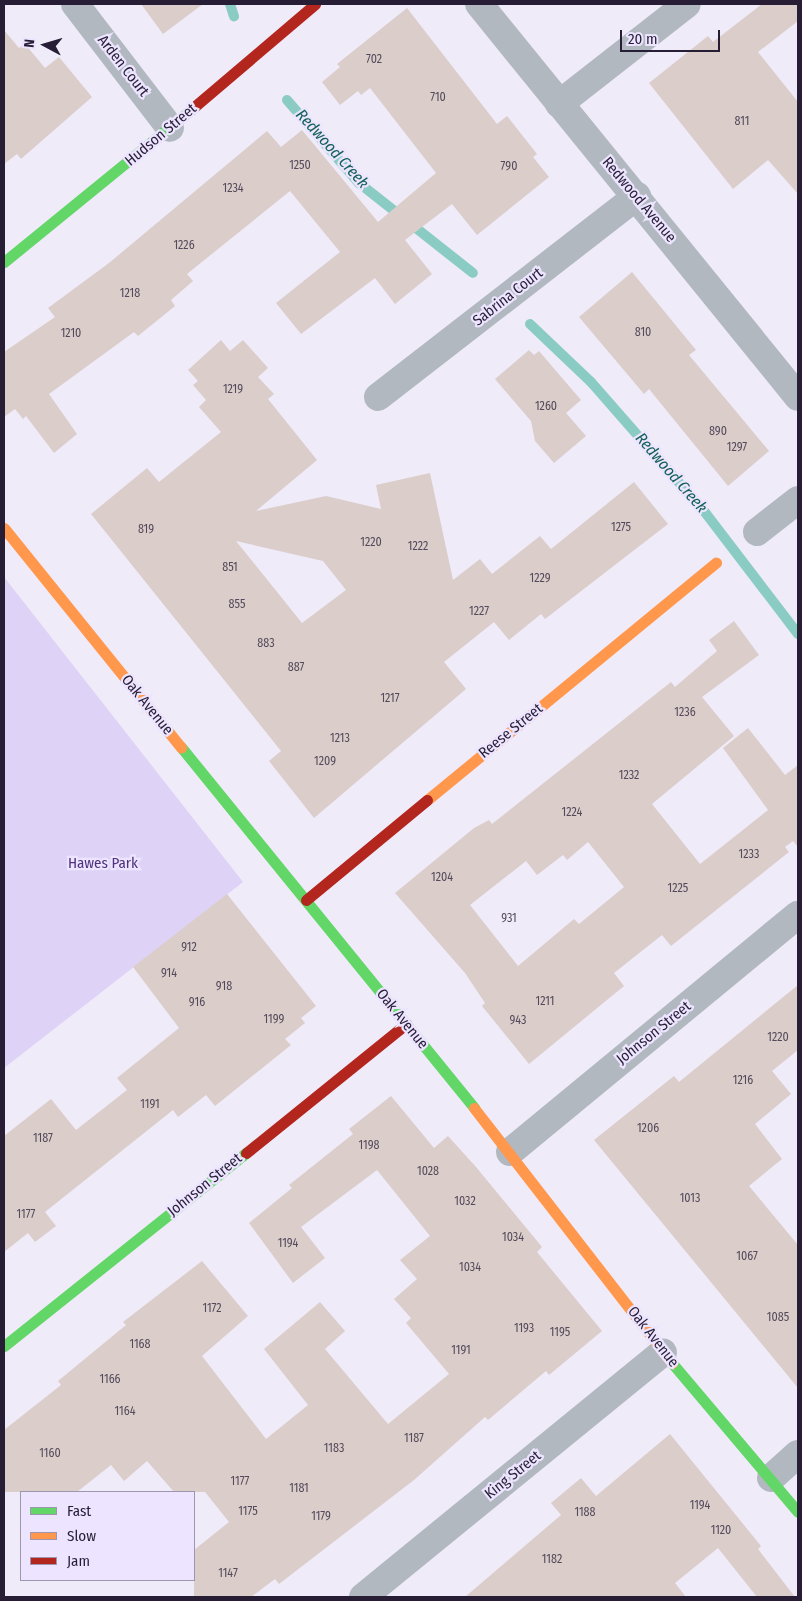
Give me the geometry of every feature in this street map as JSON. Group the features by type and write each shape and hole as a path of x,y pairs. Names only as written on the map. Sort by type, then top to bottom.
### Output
{"street":[{"name":"Arden Court","path":"75,4 170,128"},
{"name":"Hudson Street","path":"4,262 170,128 315,4"},
{"name":"Redwood Avenue","path":"478,4 797,391"},
{"path":"559,104 687,4"},
{"name":"Sabrina Court","path":"378,397 637,196"},
{"path":"757,532 798,500"},
{"name":"Oak Avenue","path":"4,528 510,1152 663,1352 798,1512"},
{"name":"Reese Street","path":"306,900 716,563"},
{"name":"Johnson Street","path":"510,1152 798,915"},
{"name":"Johnson Street","path":"4,1346 406,1024"},
{"name":"King Street","path":"363,1597 663,1352"},
{"path":"771,1478 798,1454"}],"green space":[{"name":"Hawes Park","path":"4,577 243,882 4,1068"}],"building":[{"path":"141,4 203,4 163,34"},
{"path":"762,4 798,4 798,21 758,52 798,102 798,194 768,160 733,189 649,83 708,36 713,42"},
{"path":"407,8 497,124 507,116 537,154 533,157 549,177 477,235 452,204 405,240 432,274 395,304 375,278 301,334 276,303 340,252 290,191 187,274 193,281 171,300 175,306 138,336 134,332 49,394 77,434 54,453 26,416 23,419 15,409 4,417 4,352 55,317 48,308 109,263 267,131 281,147 302,130 378,222 436,173 370,88 361,95 358,91 340,105 322,82 340,67 337,64"},
{"path":"4,30 19,48 25,44 45,68 59,57 92,97 21,159 17,154 4,164"},
{"path":"632,272 696,350 689,355 769,451 728,486 649,389 644,394 579,317"},
{"path":"221,340 230,351 243,340 268,368 258,377 274,394 268,399 317,460 256,511 326,496 381,509 376,485 430,473 453,580 480,559 492,574 540,536 551,549 634,482 668,524 545,619 541,614 509,640 494,622 444,662 466,689 314,818 269,761 281,751 91,514 147,468 159,482 221,432 199,407 206,400 193,385 198,381 188,370","holes":["236,541 323,561 346,590 302,623"]},
{"path":"529,350 534,355 539,351 581,400 566,413 586,436 554,463 535,441 531,421 495,379"},
{"path":"734,621 759,655 702,697 734,736 652,804 700,864 768,810 723,748 748,728 785,775 798,765 798,847 793,841 785,847 789,852 671,946 662,935 614,973 624,986 529,1064 482,1006 485,1003 465,973 395,893 474,828 489,820 492,824 671,682 675,687 717,651 709,640","holes":["588,842 624,887 579,924 574,919 518,966 470,905 526,861 537,875 563,855 567,860"]},
{"path":"227,894 316,1006 301,1018 305,1023 285,1039 291,1045 215,1106 206,1095 178,1117 173,1110 45,1212 56,1226 35,1242 28,1233 4,1252 4,1136 51,1099 76,1130 127,1090 117,1078 179,1028 133,967"},
{"path":"798,985 798,1050 772,1071 791,1094 755,1124 782,1159 749,1186 798,1245 798,1388 594,1140 674,1076 679,1082"},
{"path":"391,1096 434,1148 448,1136 542,1247 537,1252 602,1331 549,1375 546,1371 488,1420 485,1417 414,1480 279,1584 275,1579 251,1597 194,1597 195,1549 229,1522 205,1492 173,1491 147,1461 124,1481 111,1465 78,1491 4,1492 4,1430 61,1385 58,1381 126,1325 123,1322 202,1261 248,1316 202,1356 266,1439 308,1405 264,1349 320,1302 345,1331 325,1349 388,1424 449,1374 406,1323 411,1318 394,1299 417,1279 400,1260 430,1236 377,1170 301,1227 325,1258 293,1283 249,1223 292,1188 289,1185 353,1134 349,1129"},
{"path":"670,1434 761,1546 758,1549 795,1597 757,1597 718,1548 675,1583 686,1597 465,1597 561,1515 551,1503 581,1478 596,1496"}],"waterway":[{"name":"Redwood Creek","path":"230,4 234,16"},
{"name":"Redwood Creek","path":"287,100 359,183 473,273"},
{"name":"Redwood Creek","path":"530,324 591,382 704,511 798,634"}],"traffic: fast":[{"path":"4,262 194,107"},
{"path":"181,747 474,1108"},
{"path":"4,1346 246,1153"},
{"path":"672,1363 798,1512"}],"traffic: slow":[{"path":"4,528 181,747"},
{"path":"427,800 716,563"},
{"path":"474,1108 672,1363"}],"traffic: jam":[{"path":"194,107 315,4"},
{"path":"306,900 427,800"},
{"path":"246,1153 406,1024"}]}
